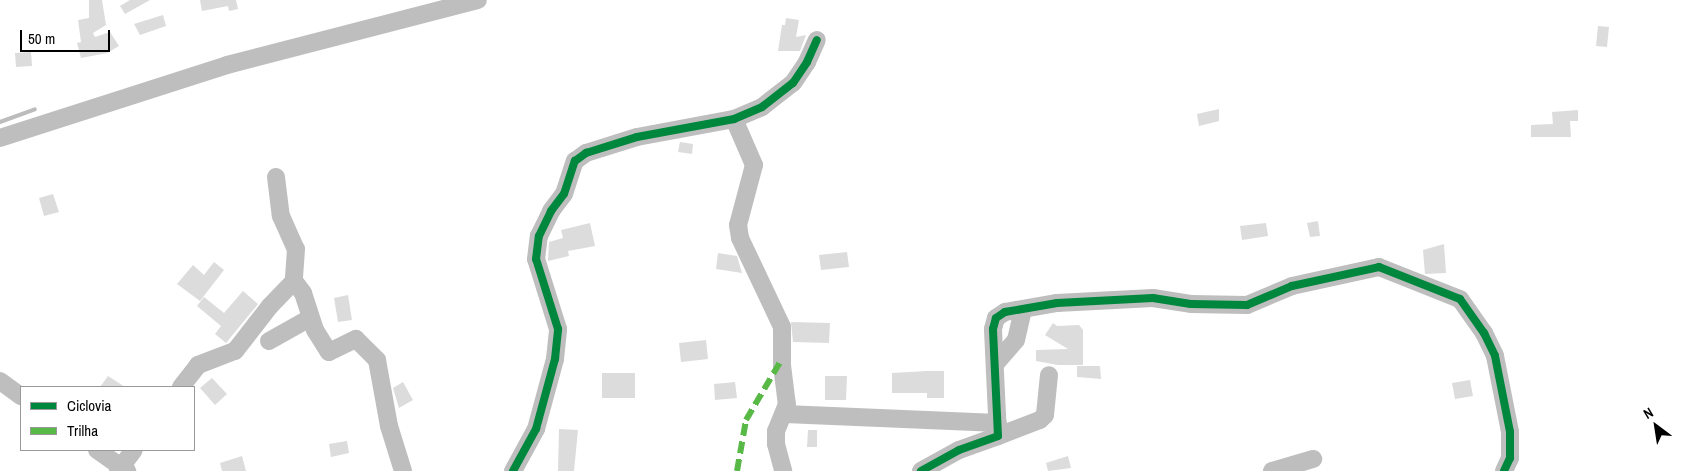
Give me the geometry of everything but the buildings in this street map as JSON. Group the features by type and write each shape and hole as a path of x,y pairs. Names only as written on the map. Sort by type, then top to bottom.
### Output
{"street":[{"path":"0,138 227,65 478,0"},
{"path":"514,471 536,429 557,339 554,310 536,259 539,236 551,211 564,194 575,161 586,153 637,136 734,119 762,107 785,91 807,62 817,40"},
{"path":"734,119 754,165 738,225 740,238 782,327 785,414 776,431 782,471"},
{"path":"183,386 198,365 235,351 270,306 294,281 296,249 281,216 276,177"},
{"path":"998,430 993,329 996,318 1005,312 1057,303 1153,298 1191,304 1247,305 1292,286 1370,268 1388,269 1406,280 1460,299 1484,333 1495,356 1510,432 1510,458 1504,471"},
{"path":"294,281 303,293 310,318 329,352 356,339 377,360 389,426 404,471"},
{"path":"996,363 1016,340 1023,310"},
{"path":"269,341 310,318"},
{"path":"920,471 998,430 1040,420 1045,415 1049,375"},
{"path":"0,381 20,395"},
{"path":"785,414 998,430"},
{"path":"98,451 122,470 133,451"},
{"path":"1272,471 1313,459"}],"waterway":[{"path":"0,122 35,109"}],"marked path":[{"path":"737,471 746,420 782,359"}],"cycle path":[{"path":"513,471 536,429 555,359 558,329 536,259 539,236 551,211 564,194 575,161 586,153 637,137 734,119 762,107 793,83 807,62 817,40"},
{"path":"921,471 959,450 998,436 993,329 996,318 1005,312 1057,303 1153,298 1191,304 1247,305 1292,286 1379,267 1460,299 1484,333 1495,356 1510,432 1510,458 1504,471"}]}
